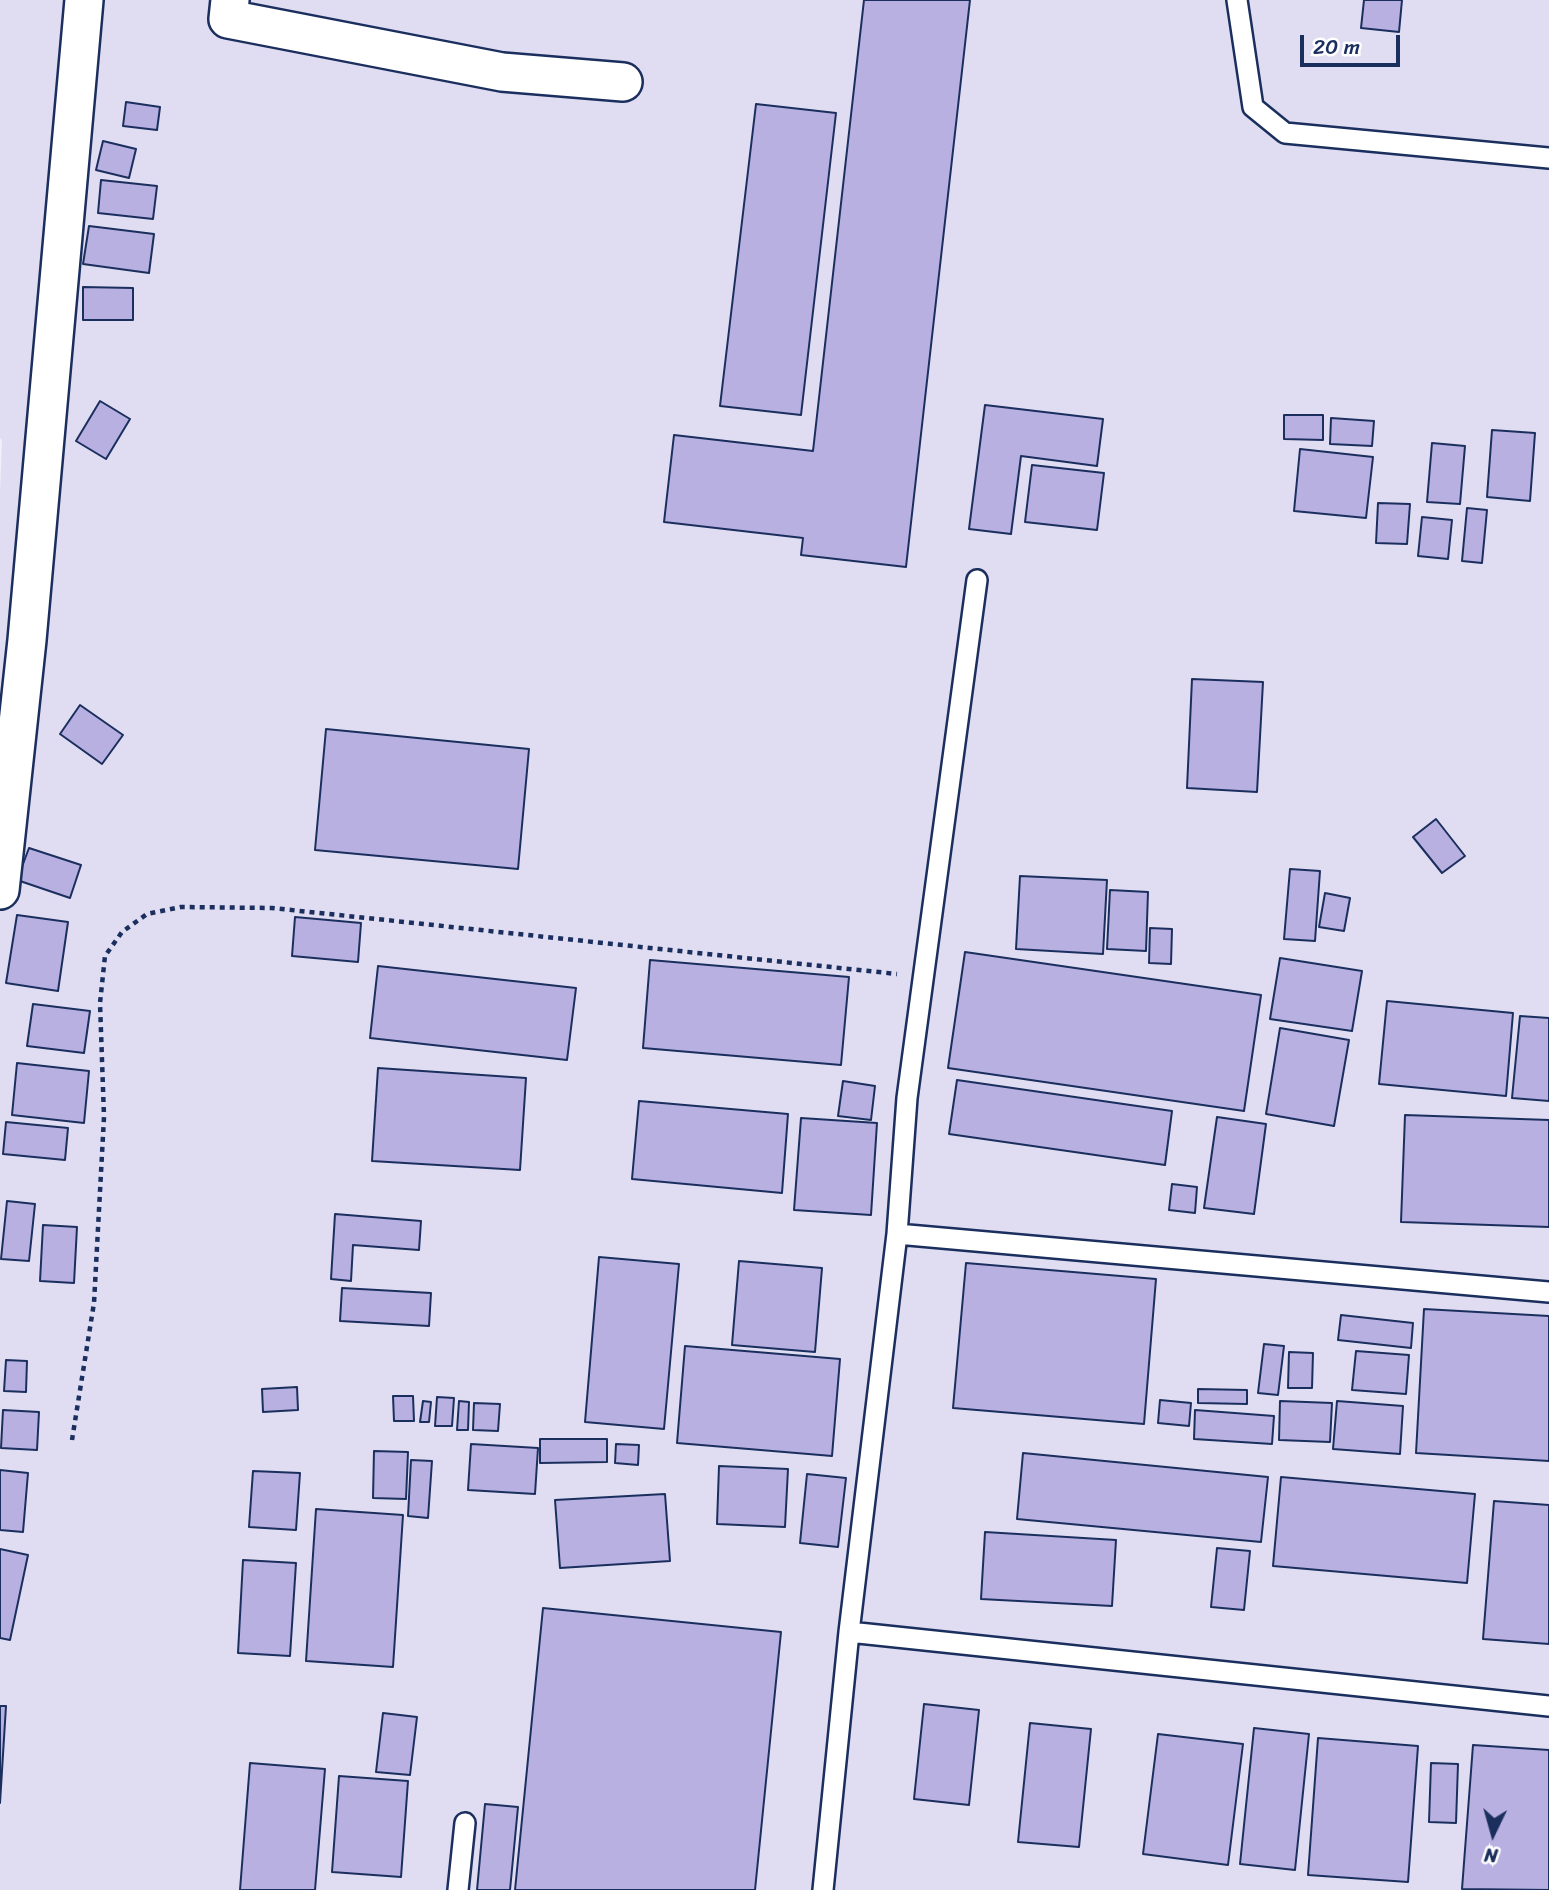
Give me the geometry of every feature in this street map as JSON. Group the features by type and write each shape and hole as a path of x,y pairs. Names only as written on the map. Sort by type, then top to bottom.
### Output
{"street":[{"path":"0,891 27,640 84,0"},
{"path":"229,0 228,19 502,72 623,82"}],"lane":[{"path":"1237,0 1253,107 1285,133 1549,158"},
{"path":"823,1890 849,1632 897,1234 907,1098 977,580"},
{"path":"897,1234 1549,1293"},
{"path":"849,1632 1549,1706"},
{"path":"458,1890 465,1823"}],"path":[{"path":"72,1440 94,1303 104,1116 100,1003 105,956 122,932 147,914 181,907 272,908 924,976"}],"shaded area":[{"path":"0,0 1549,0 1549,1890 0,1890"}],"building":[{"path":"864,0 970,0 906,567 801,555 803,538 664,522 674,435 813,451"},
{"path":"1364,0 1402,0 1399,32 1361,28"},
{"path":"126,102 160,107 157,130 123,126"},
{"path":"756,104 836,113 801,415 720,406"},
{"path":"103,141 136,149 129,178 96,170"},
{"path":"101,180 157,186 153,219 98,213"},
{"path":"89,226 154,234 149,273 83,264"},
{"path":"83,287 133,288 133,320 83,320"},
{"path":"100,401 130,419 106,459 76,441"},
{"path":"985,405 1103,419 1097,466 1021,456 1011,534 969,529"},
{"path":"1284,415 1323,415 1323,440 1284,439"},
{"path":"1331,418 1374,421 1372,446 1330,444"},
{"path":"1492,430 1535,433 1530,501 1487,497"},
{"path":"1432,443 1465,446 1460,504 1427,502"},
{"path":"1300,449 1373,457 1366,518 1294,511"},
{"path":"1032,465 1104,473 1097,530 1025,522"},
{"path":"1378,503 1410,504 1407,544 1376,543"},
{"path":"1467,508 1487,510 1482,563 1462,561"},
{"path":"1422,517 1452,520 1448,559 1418,556"},
{"path":"1192,679 1263,682 1257,792 1187,788"},
{"path":"80,705 123,735 102,764 60,734"},
{"path":"326,729 529,749 518,869 315,850"},
{"path":"1436,819 1465,856 1442,873 1413,837"},
{"path":"29,848 81,865 70,898 17,880"},
{"path":"1290,869 1320,871 1315,941 1284,939"},
{"path":"1020,876 1107,880 1103,954 1016,949"},
{"path":"1110,890 1148,892 1146,951 1107,949"},
{"path":"1325,893 1350,898 1344,931 1319,927"},
{"path":"17,915 68,922 58,991 6,983"},
{"path":"295,917 361,923 358,962 292,956"},
{"path":"1150,928 1172,929 1171,964 1149,963"},
{"path":"965,952 1261,995 1244,1111 948,1068"},
{"path":"1280,958 1362,971 1352,1031 1270,1019"},
{"path":"650,960 849,977 841,1065 643,1048"},
{"path":"378,966 576,988 567,1060 370,1038"},
{"path":"1387,1001 1513,1013 1506,1096 1379,1084"},
{"path":"33,1004 90,1011 84,1053 27,1046"},
{"path":"1520,1016 1549,1018 1549,1101 1512,1098"},
{"path":"1280,1028 1349,1040 1334,1126 1266,1114"},
{"path":"17,1063 89,1071 84,1123 12,1115"},
{"path":"378,1068 526,1078 520,1170 372,1161"},
{"path":"957,1080 1172,1111 1165,1165 949,1134"},
{"path":"843,1081 875,1086 871,1120 838,1116"},
{"path":"639,1101 788,1114 782,1193 632,1179"},
{"path":"1405,1115 1549,1120 1549,1227 1401,1222"},
{"path":"1217,1117 1266,1124 1254,1214 1204,1208"},
{"path":"801,1118 877,1123 871,1215 794,1210"},
{"path":"6,1122 68,1128 65,1160 3,1154"},
{"path":"1172,1184 1197,1187 1195,1213 1169,1210"},
{"path":"7,1201 35,1204 29,1261 1,1259"},
{"path":"335,1214 421,1221 419,1250 353,1245 351,1281 331,1279"},
{"path":"43,1225 77,1227 74,1283 40,1281"},
{"path":"599,1257 679,1264 664,1429 585,1422"},
{"path":"739,1261 822,1268 815,1352 732,1345"},
{"path":"966,1263 1156,1279 1144,1424 953,1408"},
{"path":"342,1288 431,1293 429,1326 340,1321"},
{"path":"1424,1309 1549,1316 1549,1461 1416,1453"},
{"path":"1341,1315 1413,1323 1411,1348 1338,1340"},
{"path":"1264,1344 1284,1346 1278,1395 1258,1393"},
{"path":"685,1346 840,1359 832,1456 677,1443"},
{"path":"1356,1351 1409,1355 1406,1394 1352,1390"},
{"path":"1289,1352 1313,1353 1312,1388 1288,1388"},
{"path":"6,1360 27,1361 26,1392 4,1391"},
{"path":"297,1387 298,1410 263,1412 262,1389"},
{"path":"1198,1389 1247,1390 1247,1404 1198,1403"},
{"path":"393,1396 413,1396 414,1421 394,1421"},
{"path":"437,1397 454,1398 452,1426 435,1426"},
{"path":"1160,1400 1191,1403 1189,1426 1158,1423"},
{"path":"423,1401 431,1402 429,1422 420,1422"},
{"path":"459,1401 469,1402 468,1430 457,1430"},
{"path":"1280,1401 1332,1403 1330,1442 1279,1440"},
{"path":"1337,1401 1403,1406 1400,1454 1333,1449"},
{"path":"474,1403 500,1404 498,1431 473,1430"},
{"path":"3,1410 39,1412 37,1450 1,1448"},
{"path":"1195,1410 1274,1416 1272,1444 1194,1439"},
{"path":"540,1439 607,1439 607,1462 540,1463"},
{"path":"471,1444 538,1448 535,1494 468,1490"},
{"path":"616,1444 639,1445 638,1465 615,1463"},
{"path":"374,1451 408,1452 406,1499 373,1498"},
{"path":"1023,1453 1268,1477 1261,1542 1017,1519"},
{"path":"411,1460 432,1461 428,1518 408,1516"},
{"path":"719,1466 788,1469 785,1527 717,1524"},
{"path":"0,1470 28,1473 23,1532 0,1530"},
{"path":"253,1471 300,1473 296,1530 249,1527"},
{"path":"807,1474 846,1478 838,1547 800,1543"},
{"path":"1281,1477 1475,1494 1467,1583 1273,1566"},
{"path":"665,1494 670,1561 560,1568 555,1500"},
{"path":"1494,1501 1549,1505 1549,1644 1483,1639"},
{"path":"316,1509 403,1515 393,1667 306,1661"},
{"path":"985,1532 1116,1540 1112,1606 981,1599"},
{"path":"1217,1548 1250,1551 1244,1610 1211,1607"},
{"path":"0,1549 28,1555 10,1640 0,1638"},
{"path":"243,1560 296,1563 290,1656 238,1653"},
{"path":"543,1608 781,1632 755,1890 515,1890"},
{"path":"924,1704 979,1710 969,1805 914,1799"},
{"path":"0,1706 6,1706 0,1803"},
{"path":"383,1713 417,1717 410,1775 376,1772"},
{"path":"1030,1723 1091,1729 1079,1847 1018,1842"},
{"path":"1254,1728 1309,1734 1295,1870 1240,1864"},
{"path":"1158,1734 1243,1744 1228,1865 1143,1854"},
{"path":"1318,1738 1418,1746 1408,1882 1308,1875"},
{"path":"1473,1745 1549,1750 1549,1890 1462,1889"},
{"path":"250,1763 325,1769 315,1890 240,1890"},
{"path":"1431,1763 1458,1764 1456,1823 1429,1822"},
{"path":"339,1776 408,1781 401,1877 332,1872"},
{"path":"485,1804 518,1807 510,1890 477,1890"}]}
